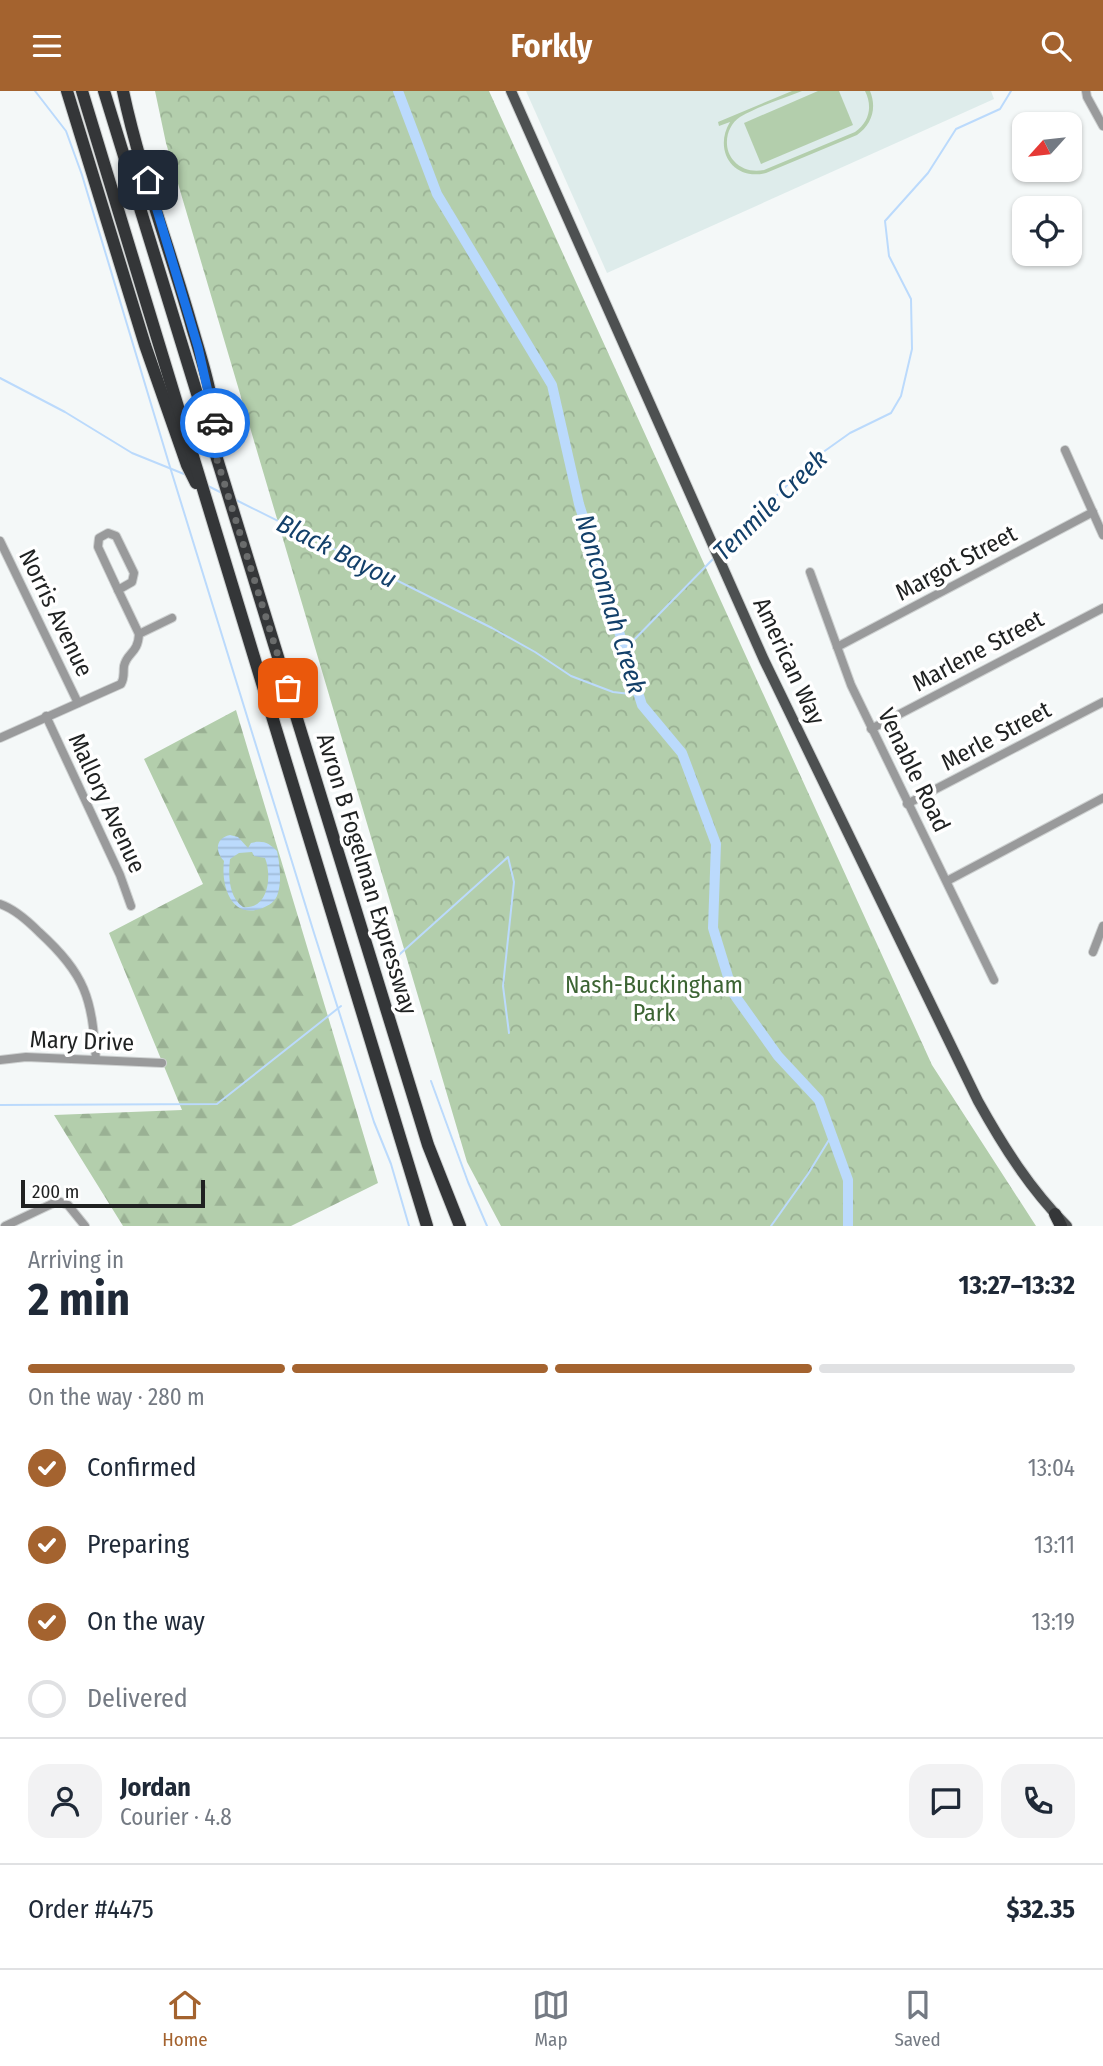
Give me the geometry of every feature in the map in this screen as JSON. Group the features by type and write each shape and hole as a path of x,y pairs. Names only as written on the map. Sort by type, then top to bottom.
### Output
{"highway":[{"path":"57,91 69,114 94,179"},
{"path":"67,91 145,345 186,448"},
{"path":"82,91 186,448"},
{"name":"Avron B Fogelman Expressway","path":"104,91 428,1145 460,1226"},
{"path":"123,94 206,380 216,420 216,456"},
{"name":"Avron B Fogelman Expressway","path":"186,448 187,465 209,507 427,1226"}],"main road":[{"name":"American Way","path":"511,91 798,732 978,1101 1009,1156 1058,1220 1067,1226"}],"street":[{"path":"1086,91 1103,126"},
{"path":"1065,450 1103,535"},
{"name":"Margot Street","path":"836,647 1093,512"},
{"path":"1,735 114,687 124,680 124,667 138,645 139,634 118,590 98,547 99,538 108,533 116,536 134,573 132,582 118,590"},
{"name":"Norris Avenue","path":"0,541 78,703"},
{"name":"Venable Road","path":"810,572 836,647 872,729 994,980"},
{"name":"Marlene Street","path":"872,729 1103,608"},
{"path":"139,634 172,618"},
{"name":"Merle Street","path":"907,804 1103,702"},
{"name":"Mallory Avenue","path":"46,716 120,875 131,906"},
{"path":"947,881 1103,798"},
{"path":"0,904 29,922 60,951 74,969 88,996 93,1019 96,1060"},
{"path":"1097,949 1103,926"},
{"name":"Mary Drive","path":"0,1060 26,1057 162,1063"},
{"path":"5,1226 58,1201 68,1205 85,1226"}],"shaded area":[{"path":"526,91 991,91 994,99 607,273"}],"green space":[{"name":"Nash-Buckingham Park","path":"155,91 489,91 932,1065 1036,1226 501,1226 467,1162 166,143"},
{"path":"792,91 802,91 747,113 735,121 727,137 728,150 734,161 744,168 764,170 855,132 864,124 868,114 869,103 865,91 870,91 872,97 872,115 857,135 766,173 754,174 736,168 725,153 725,133 730,122 719,126 718,122"},
{"path":"818,91 839,91 853,125 761,164 744,123"},
{"path":"236,710 378,1183 291,1226 123,1226 54,1115 182,1110 109,933 203,884 144,759"}],"water":[{"path":"225,837 238,837 248,848 251,843 262,842 277,851 280,885 277,896 270,904 260,909 241,909 230,897 224,879 224,861 218,850 219,842","holes":["252,852 254,856 265,858 268,882 258,903 243,907 238,903 230,886 230,859 239,853"]}],"waterway":[{"path":"35,91 66,131 82,175 314,933 409,1226"},
{"name":"Nonconnah Creek","path":"398,91 437,194 552,385 579,504 642,705 682,753 716,844 713,928 733,993 778,1056 819,1100 848,1180 848,1226"},
{"name":"Tenmile Creek","path":"720,553 812,460 850,433 891,413 901,396 912,349 911,299 889,256 885,221 928,173 956,129 1000,109 1011,91"},
{"name":"Black Bayou","path":"0,378 65,412 132,453 184,474"},
{"name":"Black Bayou","path":"208,486 222,493"},
{"name":"Black Bayou","path":"236,500 492,628 571,676 613,692 639,695"},
{"name":"Tenmile Creek","path":"625,649 713,559"},
{"path":"391,962 508,857 514,882 503,986 509,1033"},
{"path":"0,1105 217,1104 341,1006"},
{"path":"431,1081 487,1226"},
{"path":"771,1226 832,1135"}],"way so far":[{"path":"215,423 214,450 288,688"}],"route":[{"path":"148,180 198,347 215,423"}]}
